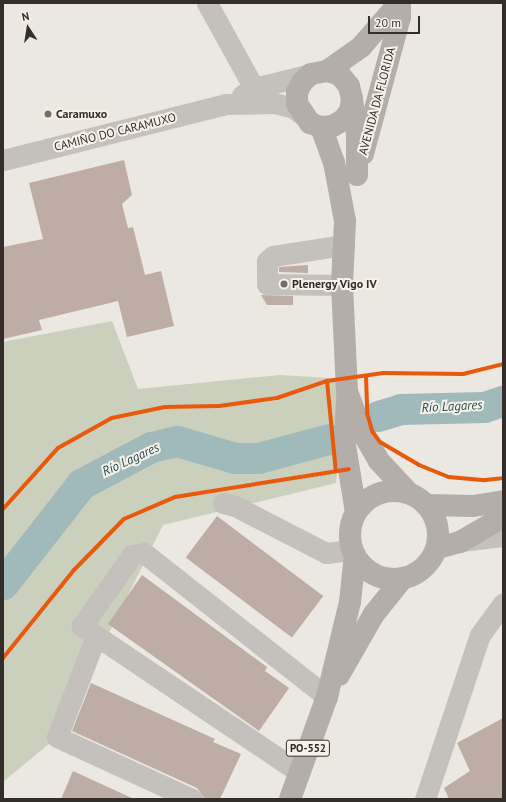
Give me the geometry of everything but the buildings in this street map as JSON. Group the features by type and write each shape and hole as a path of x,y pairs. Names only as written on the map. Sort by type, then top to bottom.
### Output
{"main road":[{"name":"AVENIDA DA FLORIDA","path":"319,73 361,47 400,3"},
{"name":"AVENIDA DA FLORIDA","path":"357,176 357,135 352,100 367,84 400,3"},
{"name":"AVENIDA DA FLORIDA","path":"356,512 345,445 347,392 342,285 345,221 400,17 400,3"},
{"path":"319,73 345,81 352,100 350,111 343,120 332,126 321,127 310,122 301,114 297,92 302,82 319,73"},
{"name":"AVENIDA DA FLORIDA","path":"321,127 334,162 345,221"},
{"name":"AVENIDA DA FLORIDA","path":"347,392 364,435 380,461 408,492"},
{"path":"327,697 350,602 354,552 350,537 356,512 365,501 378,493 393,490 408,492 427,505 435,518 439,533 436,548 429,562 418,572 403,578 375,575 354,552"},
{"path":"427,505 473,506 503,501"},
{"path":"436,548 460,542 503,517"},
{"path":"327,697 374,614 403,578"},
{"name":"PO-552","path":"290,799 327,697"}],"street":[{"path":"207,3 254,88"},
{"name":"CAMIÑO DO CARAMUXO","path":"226,104 254,88 319,73"},
{"name":"CAMIÑO DO CARAMUXO","path":"3,160 226,104 274,103 294,108 301,114"},
{"path":"342,285 267,284 267,261 273,256 344,245"},
{"path":"223,503 235,506 326,553 354,552"},
{"path":"460,542 503,536"},
{"path":"299,772 82,626 132,555 144,552 327,697"},
{"path":"425,799 480,635 503,603"},
{"path":"96,636 57,737 192,799"}],"path":[{"path":"399,454 449,476 485,480 503,478"}],"green space":[{"path":"112,321 138,389 280,375 344,379 336,483 163,525 57,737 3,782 3,342"}],"waterway":[{"name":"Río Lagares","path":"378,416 401,409 484,407 503,401"},
{"name":"Río Lagares","path":"3,584 81,484 151,447 177,441 235,458 258,458 329,439"}],"cycle path":[{"path":"3,509 58,448 112,418 165,407 219,406 277,398 327,381 383,373 463,374 503,364"},
{"path":"366,376 367,413 372,431 380,442 419,465 449,477 485,480 503,478"},
{"path":"327,381 336,472"},
{"path":"3,658 74,570 124,519 175,497 349,469"}],"place":[{"name":"Caramuxo","path":"48,114"},
{"name":"Plenergy Vigo IV","path":"284,284"}]}
